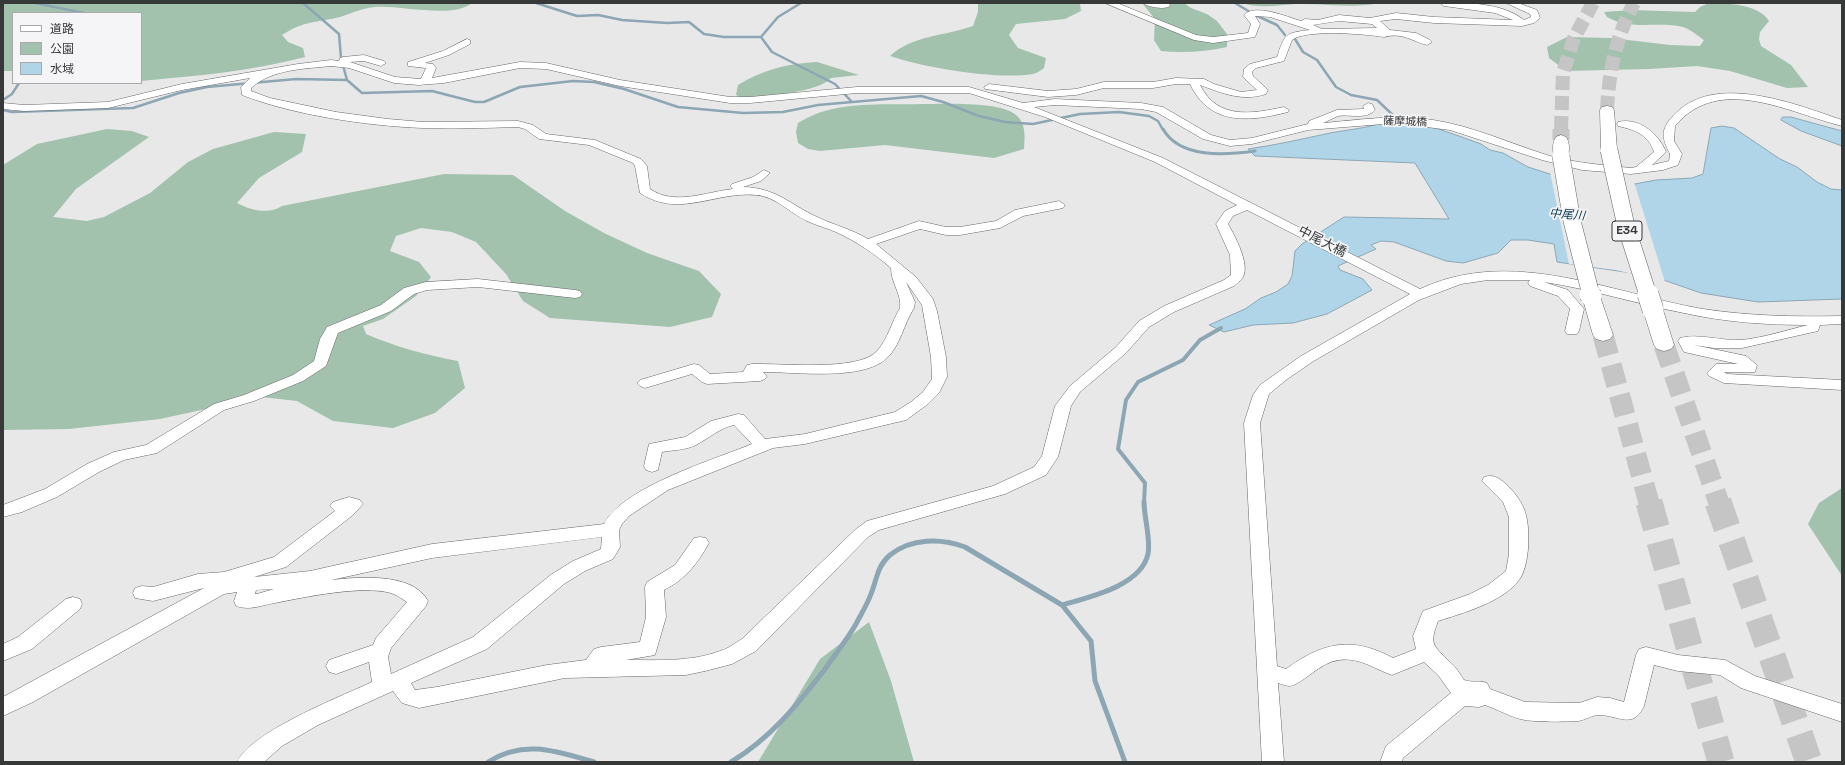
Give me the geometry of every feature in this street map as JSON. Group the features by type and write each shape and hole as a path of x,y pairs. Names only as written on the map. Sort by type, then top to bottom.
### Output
{"highway":[{"name":"E34","path":"1606,110 1609,150 1626,226 1664,345"},
{"path":"1561,148 1572,221 1591,296 1603,335"}],"street":[{"path":"1109,3 1205,40 1252,35 1256,24 1248,15 1252,13 1274,16 1315,28 1413,35 1427,42"},
{"path":"1147,3 1166,6 1165,3"},
{"path":"1444,3 1484,5 1511,16 1522,23"},
{"path":"1297,20 1313,23 1339,18 1373,21 1384,17 1396,16 1434,20 1527,23 1536,18 1534,12 1510,3"},
{"path":"1373,21 1386,33 1408,44"},
{"path":"341,63 394,80 425,82 444,80 520,65 546,66 620,82 730,100 764,99 850,90 937,89 958,84 973,83 996,89 1048,94 1076,92 1104,85 1153,85 1176,81 1204,82 1210,86 1235,94 1257,95 1263,90 1248,77 1247,71 1253,66 1281,58 1288,39 1291,36 1345,32 1386,33"},
{"path":"425,82 432,68 430,66 411,64 446,53 467,42"},
{"path":"3,106 24,108 108,105 182,87 310,65 341,63 364,58 381,63"},
{"path":"248,762 275,740 311,719 480,644 558,579 579,566 607,554 611,547 610,530 615,520 623,512 662,486 762,446 805,438 900,416 910,412 929,393 939,380 939,362 930,308 920,289 868,243 844,231 796,211 776,197 766,193 746,191 695,199 669,201 652,197 644,191 643,173 641,166 637,161 590,142 543,136 524,125 423,125 363,119 267,101 246,93 251,83 270,72"},
{"path":"1194,82 1199,93 1221,113 1254,116 1284,110"},
{"name":"中尾大橋","path":"937,89 969,90 1018,104 1072,123 1166,163 1376,270 1421,295"},
{"name":"薩摩城橋","path":"1308,127 1396,120 1432,123 1480,135 1564,164 1610,170 1639,170 1663,168 1674,163 1676,154 1669,141 1670,126 1690,106 1709,99 1731,97 1778,103 1842,122"},
{"path":"1018,104 1055,102 1141,106 1159,109 1207,137 1230,143 1252,141 1308,127 1314,122 1338,109 1361,113 1369,108 1372,112 1366,122"},
{"path":"1622,124 1643,129 1658,145 1660,152 1658,156 1647,162 1639,170"},
{"path":"695,199 707,192 757,179 764,173"},
{"path":"868,243 918,225 946,232 967,230 1000,224 1019,213 1059,205"},
{"path":"249,584 242,601 368,585 390,586 407,592 419,601 383,644 378,657 390,683 408,697 419,699 564,671 590,668 662,669 704,664 726,658 748,645 862,533 873,526 999,490 1040,471 1050,457 1063,406 1075,389 1121,350 1144,324 1169,308 1228,283 1237,276 1239,264 1230,238 1222,224 1224,217 1228,213 1248,205"},
{"path":"750,376 752,368 843,368 864,364 881,356 907,308 908,302 898,278 898,268"},
{"path":"1512,274 1563,293 1576,309 1572,331"},
{"path":"1273,762 1252,423 1262,393 1288,370 1421,295 1457,281 1473,277 1512,274 1548,278 1576,283 1683,309 1723,316 1786,321 1842,320"},
{"path":"3,511 16,508 51,493 93,468 120,456 151,449 168,440 190,424 219,407 249,398 298,378 320,363 327,339 332,330 348,322 386,308 409,291 426,286 478,283 575,294"},
{"path":"1816,321 1813,328 1742,344 1714,344 1690,340 1685,341 1689,349 1741,359 1750,365 1750,369 1721,367 1714,373 1724,378 1842,385"},
{"path":"645,383 694,368 707,379 750,376 771,377"},
{"path":"652,466 655,448 689,442 700,434 728,420 738,420 762,446"},
{"path":"1490,481 1505,492 1515,506 1519,523 1518,564 1514,575 1490,594 1464,606 1430,616 1423,636 1427,653 1445,669 1457,687 1482,692 1525,711 1579,712 1597,706 1610,706 1627,712 1634,706 1646,655 1678,663 1709,665 1725,668 1748,682 1842,713"},
{"path":"3,707 33,693 222,583 280,562 354,504 349,503 339,506"},
{"path":"142,593 153,594 198,582 249,584 310,578 432,551 610,530"},
{"path":"590,668 601,655 648,650 656,617 654,587 674,577 688,564 700,543"},
{"path":"3,653 26,643 73,604"},
{"path":"336,666 381,650"},
{"path":"1268,671 1289,678 1306,665 1335,652 1357,652 1376,658 1392,668 1427,653"},
{"path":"1391,762 1394,754 1461,697 1482,692"}],"green space":[{"path":"3,3 472,3 463,8 439,11 385,7 366,8 340,17 304,24 282,35 288,42 303,48 305,57 265,66 203,75 142,81 142,12 12,12 12,71 3,71"},
{"path":"978,3 1080,3 1081,11 1065,19 1016,24 1009,35 1018,48 1046,58 1044,68 1033,74 1001,75 962,72 922,65 890,56 899,49 919,40 973,26 978,12"},
{"path":"1142,3 1184,3 1191,8 1207,14 1217,21 1227,34 1227,47 1194,52 1161,51 1154,40 1155,19"},
{"path":"1242,3 1380,3 1359,6 1297,4 1255,6"},
{"path":"1709,3 1733,4 1750,8 1764,15 1769,21 1760,32 1759,39 1761,46 1791,65 1808,87 1787,88 1730,71 1697,66 1566,71 1549,58 1547,47 1567,37 1611,38 1670,45 1700,46 1704,40 1683,27 1673,25 1625,24 1607,17 1604,12 1631,10 1695,12 1700,7"},
{"path":"817,62 859,75 831,78 815,87 790,93 744,99 736,95 738,85 766,71 796,64"},
{"path":"874,104 957,104 998,107 1016,115 1022,122 1023,126 1025,135 1024,149 994,158 885,145 820,151 808,149 798,143 796,132 798,123 826,110"},
{"path":"107,129 132,131 149,137 76,189 53,217 87,221 104,217 150,193 188,162 213,149 274,132 306,134 302,152 259,178 237,203 248,208 265,211 277,209 282,206 444,174 513,175 565,211 604,233 647,253 699,271 721,294 712,317 670,327 550,318 523,301 506,274 476,242 452,232 421,228 396,236 390,251 419,262 431,277 416,296 383,319 363,326 366,334 389,343 458,361 465,388 435,413 393,428 333,421 297,401 261,397 160,419 69,429 3,430 3,165 37,144"},
{"path":"1842,488 1842,576 1808,524 1819,503"},
{"path":"869,622 891,681 914,762 758,762 820,659"}],"water":[{"path":"1783,117 1791,117 1842,131 1842,146 1801,131 1781,120"},
{"name":"中尾川","path":"1394,118 1424,124 1459,136 1481,144 1490,150 1503,153 1528,167 1559,177 1607,185 1635,184 1656,180 1692,178 1703,174 1711,128 1722,126 1734,128 1780,159 1797,167 1817,182 1831,189 1842,190 1842,299 1758,302 1701,293 1652,276 1557,262 1554,244 1528,240 1511,240 1498,253 1463,263 1446,261 1394,242 1381,241 1371,245 1376,249 1338,266 1340,270 1363,279 1372,290 1327,314 1293,323 1253,325 1224,332 1209,325 1245,309 1261,298 1276,292 1288,284 1292,276 1295,251 1302,244 1344,217 1449,219 1415,163 1255,156 1248,149 1370,126"}],"pier":[{"path":"1550,172 1607,183 1634,182 1665,282 1616,270 1569,264"}],"waterway":[{"path":"35,3 79,12"},
{"path":"303,3 339,34 341,58 347,80"},
{"path":"536,3 577,16 598,15 622,20 667,23 689,22 704,34 724,37 761,37"},
{"path":"761,37 778,17 801,3"},
{"path":"1235,3 1250,12"},
{"path":"1255,15 1277,25 1285,35"},
{"path":"761,37 772,52 835,84 851,101"},
{"path":"1295,39 1303,52 1317,60 1336,87 1351,95 1377,100 1396,118"},
{"path":"3,110 12,112 133,108 179,93 207,87 296,79 347,80"},
{"path":"347,80 362,93 432,91 475,102 484,102 520,87 573,81 594,82 624,89 678,107 743,113 783,112 818,105 921,96 943,102 979,116 1005,122 1033,124 1080,114 1119,112 1149,116 1158,121 1163,130"},
{"path":"3,100 12,94 18,84"},
{"path":"1163,129 1171,139 1180,146 1204,153 1218,154 1255,151"},
{"path":"1144,502 1145,483 1118,449 1126,400 1138,382 1183,360 1200,340 1221,328"},
{"path":"1062,605 1099,594 1125,582 1143,565 1149,548 1144,502"},
{"path":"731,762 771,732 794,708 825,669 849,636 866,606 882,564 898,549 907,545 926,541 946,542 965,547 1062,605"},
{"path":"1062,605 1091,641 1095,681 1125,762"},
{"path":"488,762 501,755 527,749 553,751 594,762"}],"tunnel":[{"path":"1561,130 1563,73 1574,38 1593,3"},
{"path":"1607,110 1614,55 1622,29 1634,3"},
{"path":"1561,130 1561,140"},
{"path":"1603,335 1649,503"},
{"path":"1664,345 1719,503"},
{"path":"1649,502 1721,762"},
{"path":"1718,502 1809,762"}]}
